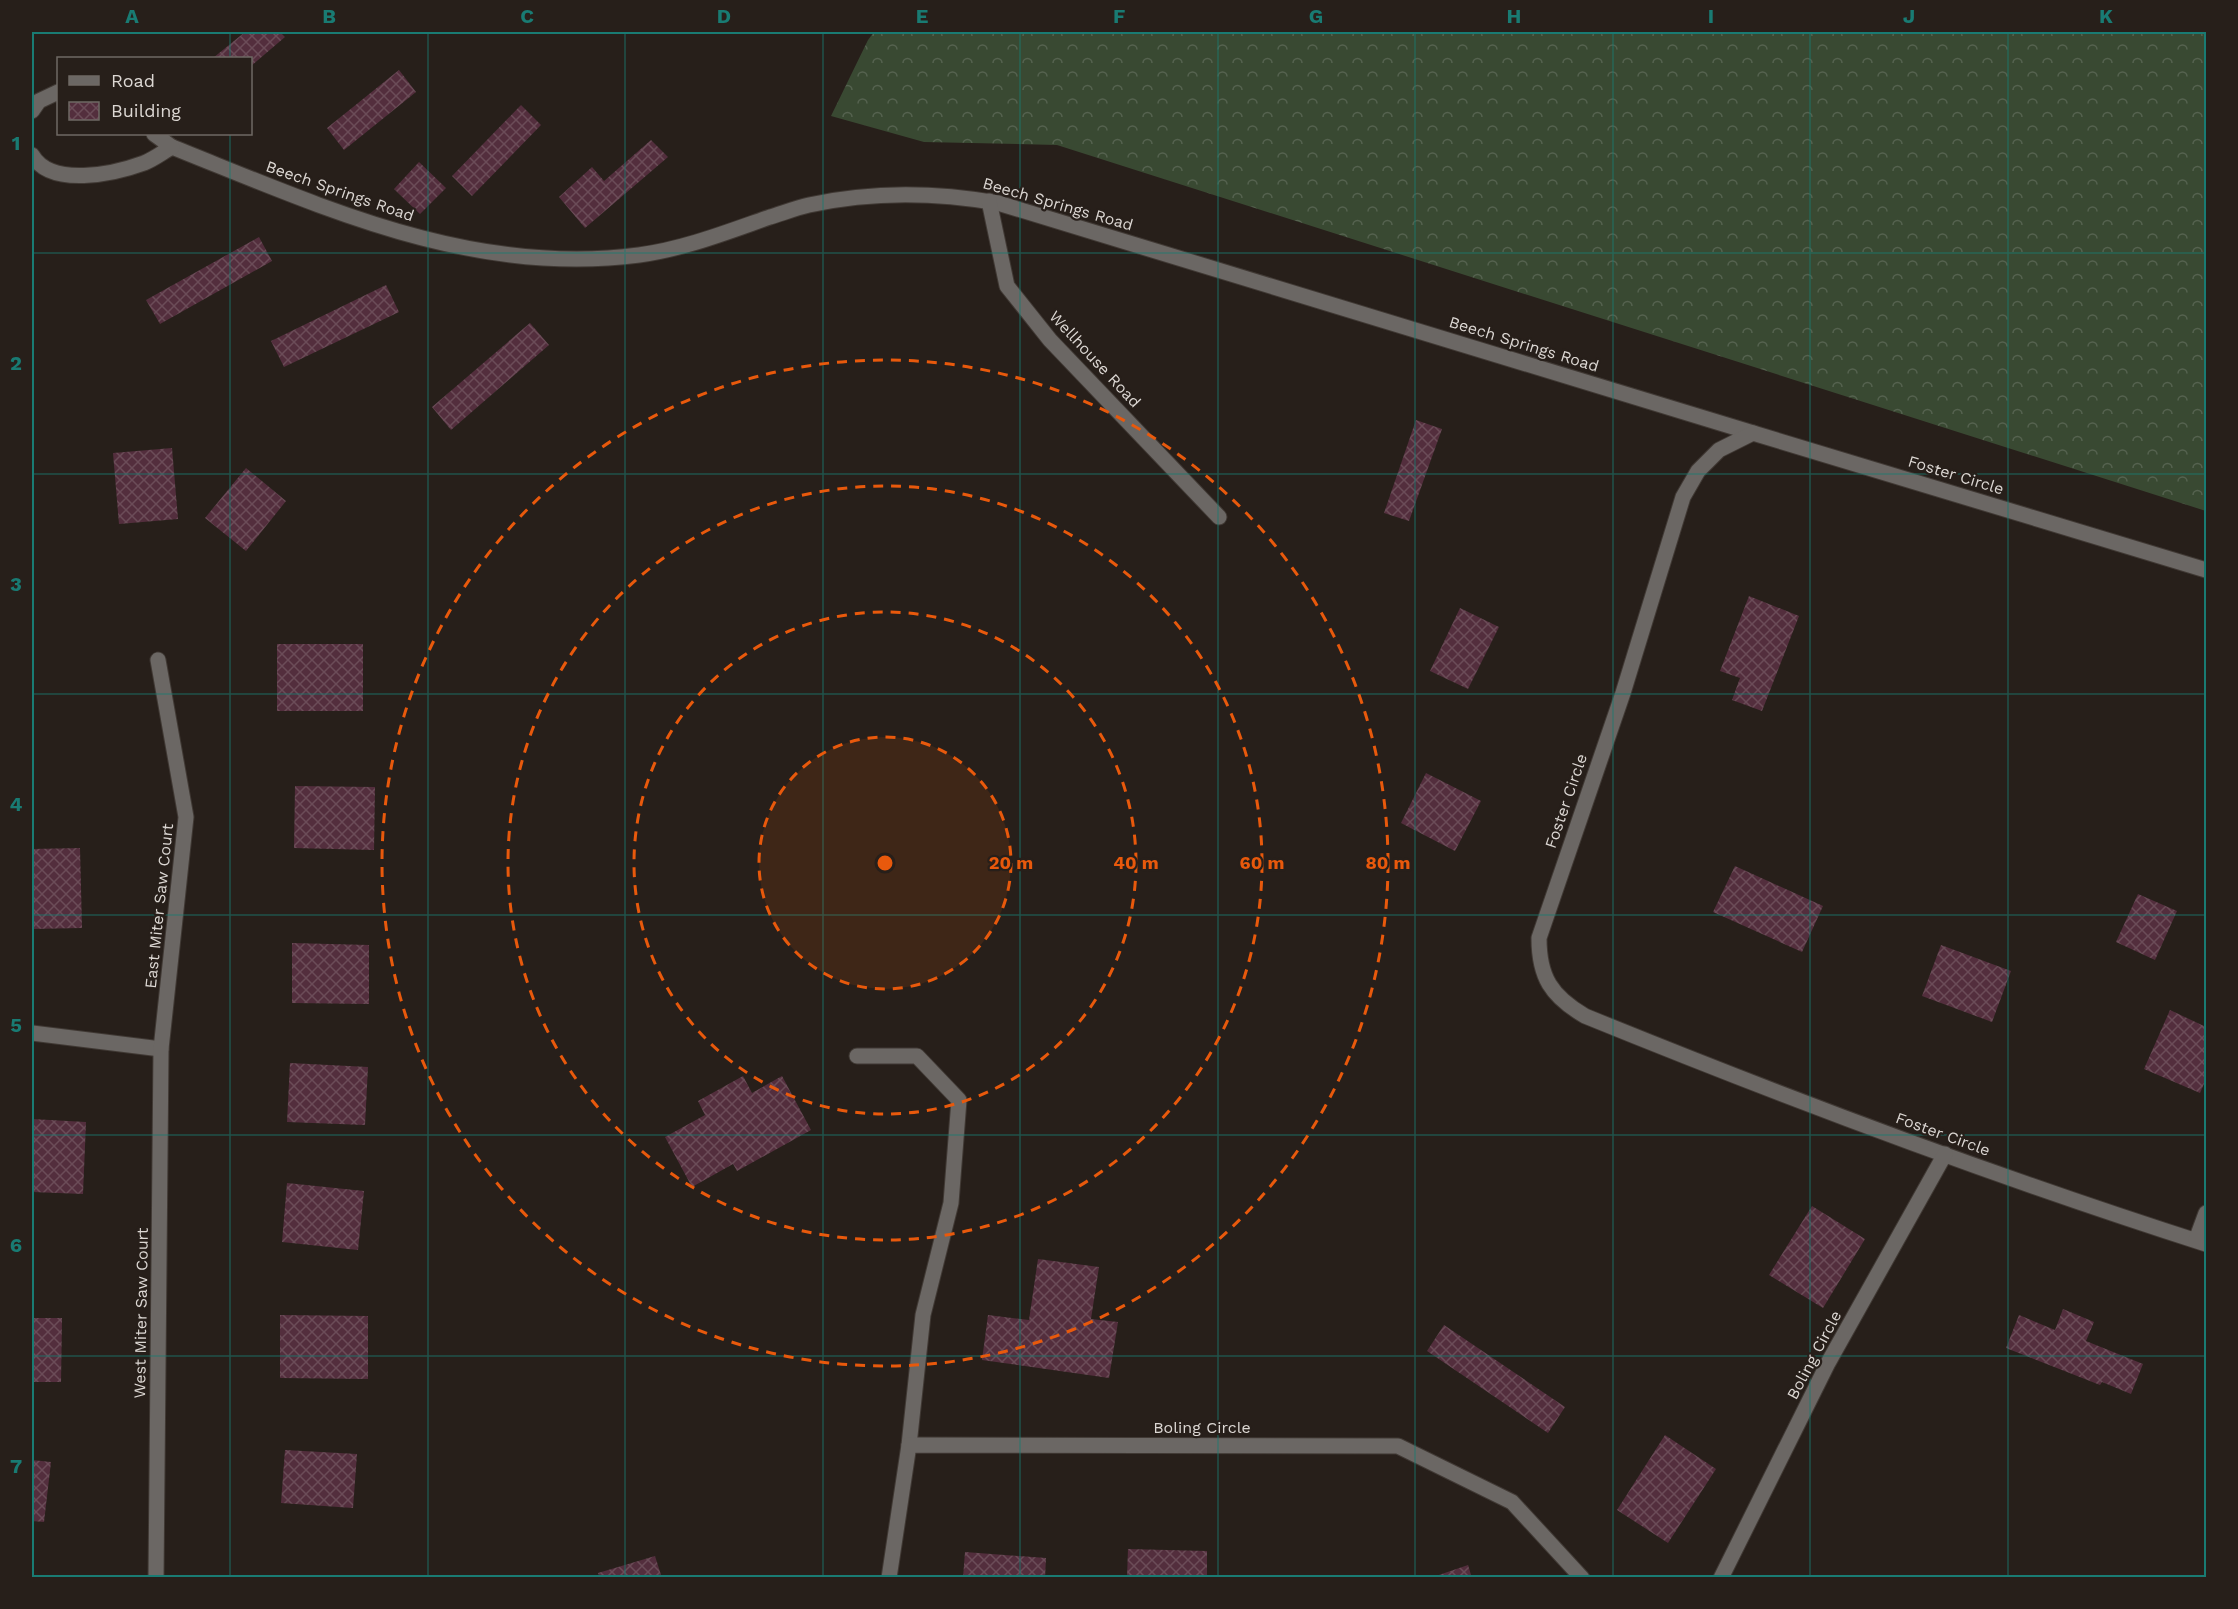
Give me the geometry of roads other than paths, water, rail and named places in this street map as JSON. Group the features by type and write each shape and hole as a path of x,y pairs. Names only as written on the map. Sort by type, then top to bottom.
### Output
{"street":[{"path":"32,111 39,100 57,93"},
{"name":"Beech Springs Road","path":"155,135 172,147 306,201 396,232 489,253 537,258 589,259 641,255 692,243 808,205 877,195 917,194 989,201 1753,433"},
{"path":"32,155 37,164 59,174 88,175 118,172 172,147"},
{"name":"Wellhouse Road","path":"989,201 1007,286 1050,340 1219,517"},
{"name":"Foster Circle","path":"2201,1242 2095,1208 1737,1078 1585,1016 1568,1006 1554,992 1544,976 1539,957 1539,938 1623,693 1683,497 1698,471 1719,450 1753,433 2206,570"},
{"name":"East Miter Saw Court","path":"158,660 186,817 162,1049"},
{"path":"32,1033 162,1049"},
{"name":"West Miter Saw Court","path":"156,1578 162,1049"},
{"path":"857,1056 917,1056 959,1100 951,1203 922,1315 909,1445 889,1578"},
{"name":"Boling Circle","path":"1721,1578 1828,1364 1946,1154"},
{"path":"2201,1242 2206,1213"},
{"name":"Boling Circle","path":"909,1445 1398,1446 1512,1502 1582,1578"}]}
